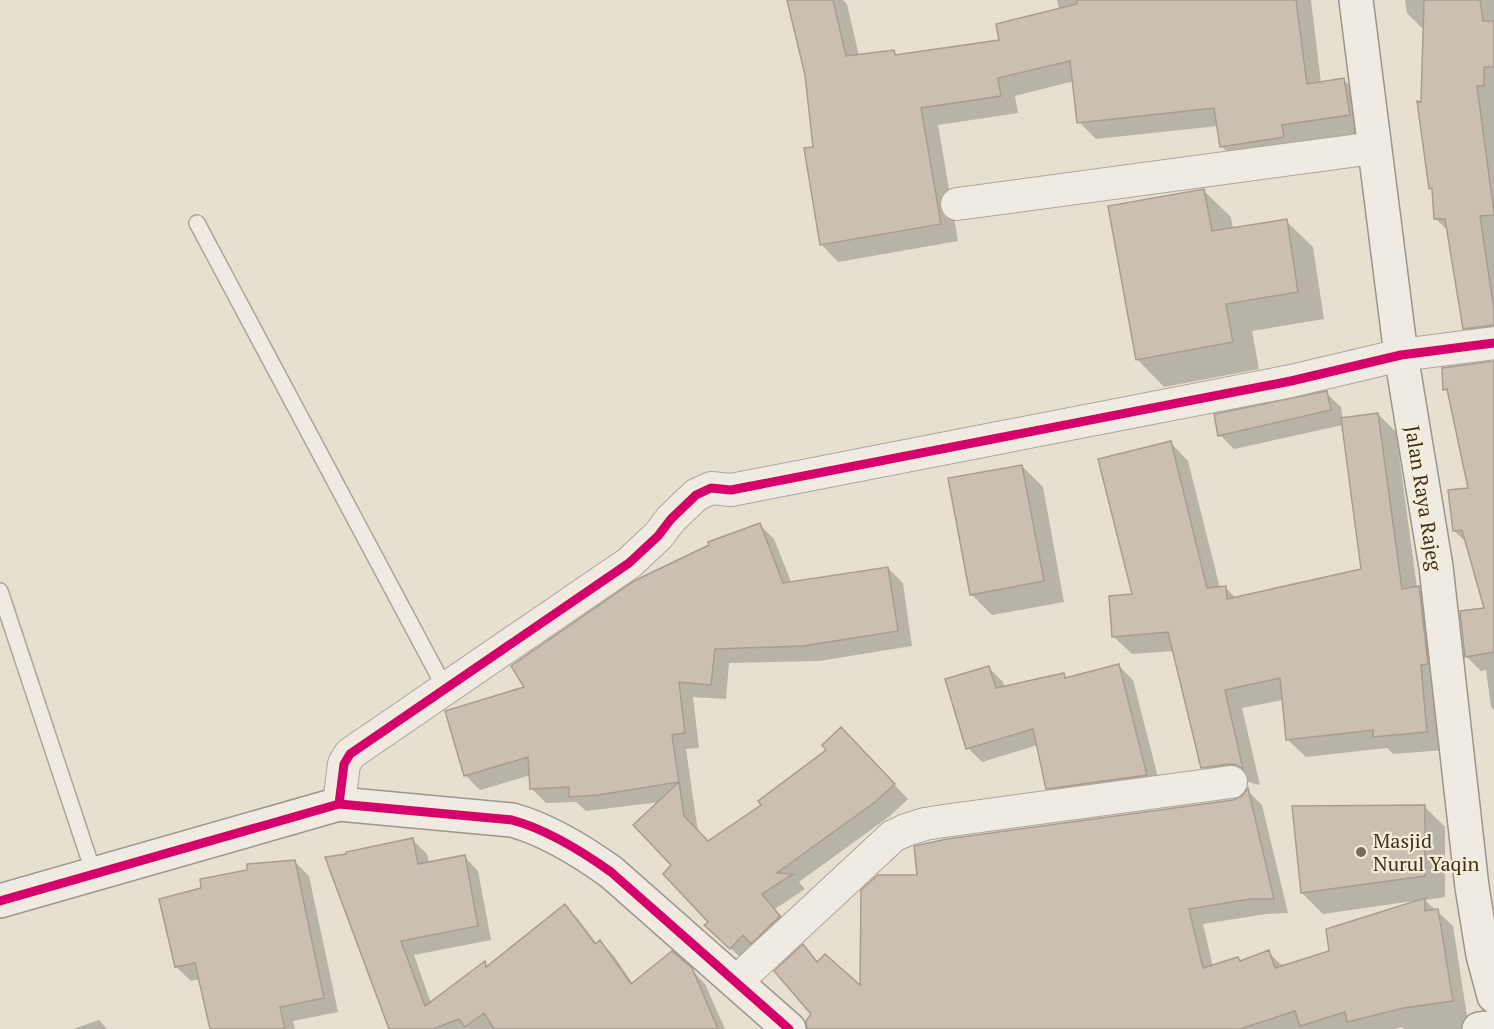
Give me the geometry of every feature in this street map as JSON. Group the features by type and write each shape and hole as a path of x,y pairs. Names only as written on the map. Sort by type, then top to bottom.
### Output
{"main road":[{"name":"Jalan Raya Rajeg","path":"1356,0 1401,355 1436,567 1472,887 1483,955 1494,996"},
{"path":"0,901 339,804 503,819 526,824 592,858 611,872 789,1029"},
{"path":"1479,1029 1494,1027"}],"street":[{"path":"957,204 1374,148"},
{"path":"339,804 344,764 350,754 629,563 696,495 711,488 730,490 1291,381 1401,355 1494,343"},
{"path":"736,982 893,836 906,830 944,821 1231,783"}],"lane":[{"path":"197,223 444,688"},
{"path":"0,591 94,874"}],"building":[{"path":"787,0 833,0 846,56 894,50 895,55 999,40 996,24 1077,4 1077,0 1296,0 1307,84 1344,78 1350,115 1282,125 1284,137 1220,147 1214,108 1077,123 1070,61 998,78 1001,96 921,108 941,224 820,245 804,148 813,147 805,75"},
{"path":"1424,0 1480,0 1483,21 1494,21 1494,67 1484,67 1484,86 1477,86 1494,213 1494,215 1480,216 1494,310 1494,325 1463,329 1445,219 1434,219 1432,188 1429,189 1417,101 1421,102"},
{"path":"1204,189 1212,231 1287,219 1298,292 1226,304 1233,342 1136,360 1108,206"},
{"path":"1494,361 1494,652 1465,657 1460,611 1484,608 1462,530 1453,531 1448,490 1468,488 1447,389 1443,390 1442,368"},
{"path":"1327,391 1331,410 1218,436 1214,414"},
{"path":"1378,413 1402,589 1419,586 1428,664 1421,665 1427,732 1373,737 1373,730 1286,740 1280,678 1225,690 1243,769 1229,764 1201,768 1168,632 1112,637 1109,596 1132,594 1098,459 1171,441 1207,588 1226,586 1227,599 1361,569 1341,418"},
{"path":"1022,465 1044,581 970,595 948,478"},
{"path":"760,523 783,583 888,567 898,631 803,646 715,649 711,685 679,682 685,733 672,735 679,782 598,795 569,797 569,787 530,789 528,757 464,776 445,711 524,687 511,666 634,581 709,545 708,542"},
{"path":"1119,664 1147,775 1046,789 1033,729 966,749 945,679 989,666 996,688 1064,673 1065,678"},
{"path":"841,727 895,784 875,802 777,873 793,874 762,894 780,916 751,944 743,935 730,949 704,925 708,922 663,874 671,865 633,825 679,782 684,816 708,841 761,805 758,801 826,750 822,745"},
{"path":"1248,788 1274,899 1250,899 1189,909 1203,968 1238,957 1240,961 1269,950 1275,968 1329,951 1326,929 1425,898 1425,911 1438,909 1453,1001 1404,1008 1347,1022 1345,1012 1300,1026 1295,1011 1240,1029 807,1029 806,1021 811,1014 774,971 803,944 817,962 825,954 860,985 861,890 878,875 917,875 914,846 947,839 1233,800 1242,796"},
{"name":"Masjid Nurul Yaqin","path":"1425,805 1425,876 1301,893 1292,806"},
{"path":"413,838 418,864 465,855 478,926 401,941 425,1006 485,961 486,967 565,904 595,944 600,940 631,984 672,951 692,968 718,1029 494,1029 484,1013 465,1027 459,1019 433,1029 389,1029 325,857"},
{"path":"295,860 324,998 280,1007 285,1029 210,1029 195,963 175,967 159,899 201,888 200,879 247,870 247,864"}],"cycle path":[{"path":"339,804 344,764 350,754 629,563 696,495 711,488 731,490 1291,381 1401,355 1494,343"},
{"path":"0,901 339,804 512,820 563,842 611,872 789,1029"}],"place":[{"name":"Masjid Nurul Yaqin","path":"1361,852"}]}
